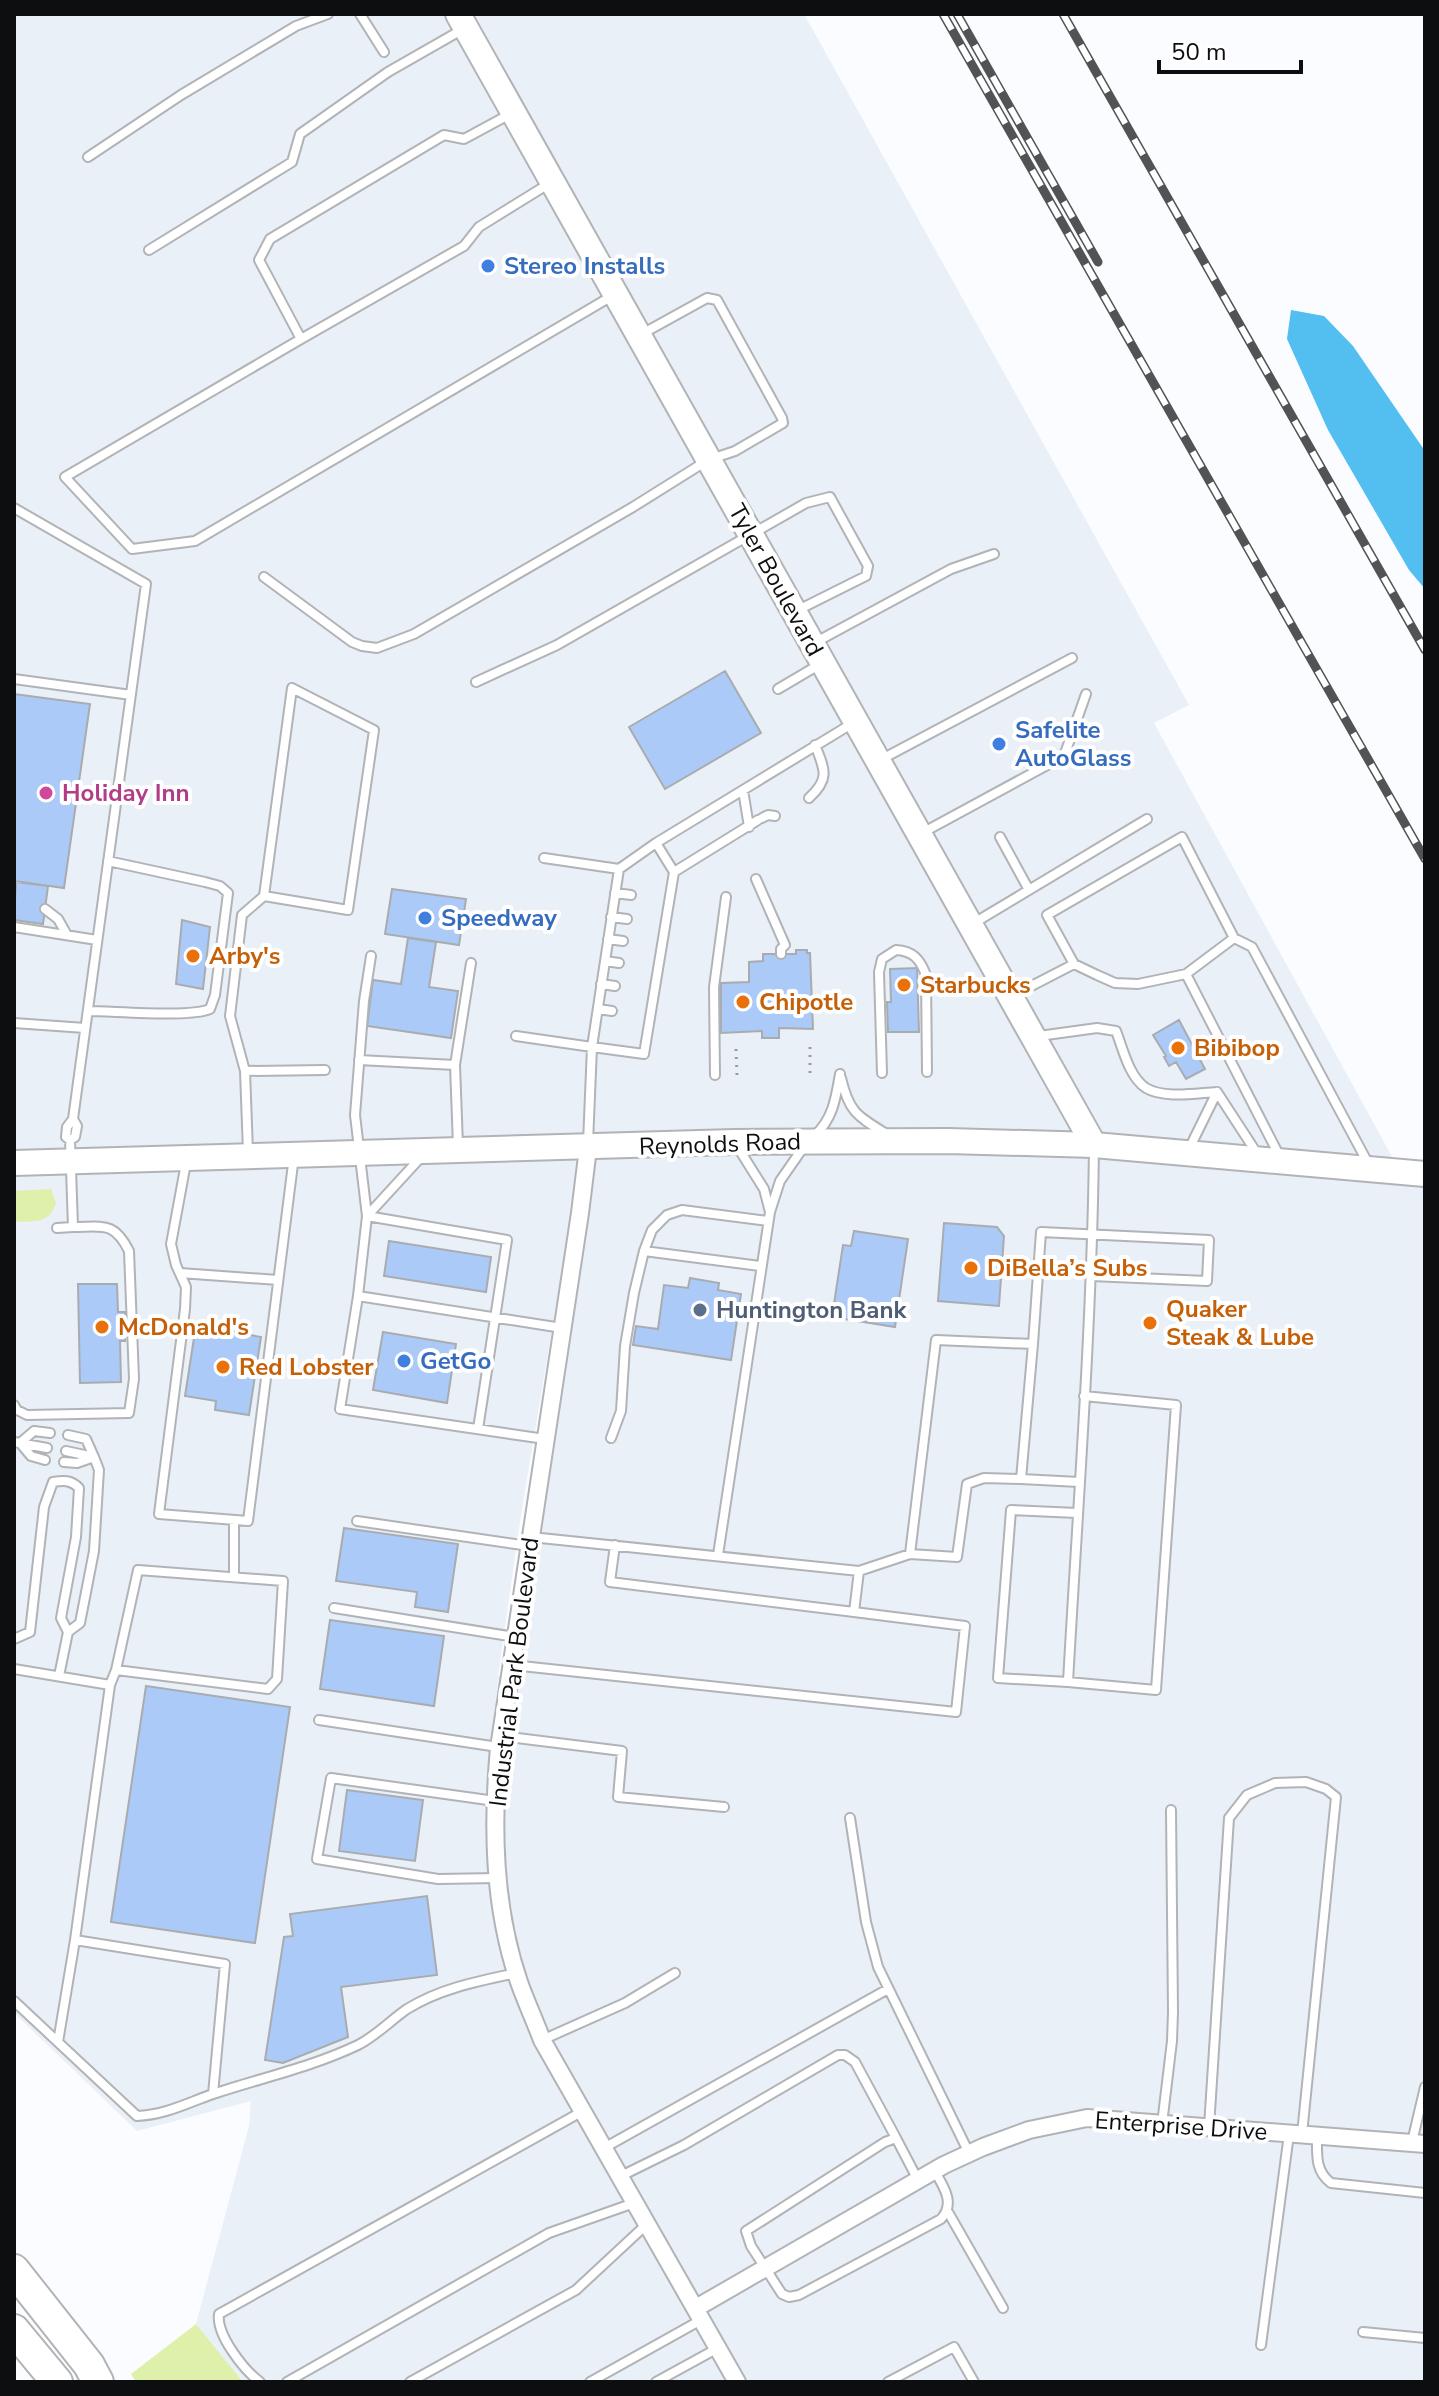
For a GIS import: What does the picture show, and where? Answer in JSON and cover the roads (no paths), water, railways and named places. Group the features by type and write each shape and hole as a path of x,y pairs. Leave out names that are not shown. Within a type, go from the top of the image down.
{"highway":[{"path":"14,2270 89,2365 98,2382"},
{"path":"14,2330 57,2382"}],"main road":[{"name":"Tyler Boulevard","path":"462,21 1094,1145"},
{"name":"Reynolds Road","path":"14,1163 70,1151 187,1158 734,1142 1031,1142 1425,1174"}],"street":[{"name":"Industrial Park Boulevard","path":"588,1148 500,1742 495,1853 502,1913 517,1973 542,2040 737,2382"},
{"name":"Enterprise Drive","path":"699,2314 765,2268 934,2170 1029,2130 1087,2118 1418,2144"}],"lane":[{"path":"88,157 181,95 296,26 328,14"},
{"path":"360,14 384,52"},
{"path":"149,250 292,162 300,134 462,21"},
{"path":"301,339 259,260 270,239 444,135 464,139 513,112"},
{"path":"552,182 479,227 464,246 65,477 132,549 195,541 615,295"},
{"path":"264,577 352,642 377,648 414,634 708,460 735,451 783,423 717,300 707,298 639,336"},
{"path":"476,682 557,645 806,503 830,497 868,566 866,576 794,612"},
{"path":"14,508 146,584 73,1119 77,1126 70,1151 73,1227"},
{"path":"778,689 817,654 951,569 994,554"},
{"path":"878,761 1072,658"},
{"path":"14,679 131,695"},
{"path":"248,1156 245,1071 230,1016 242,915 264,896 292,688 374,730 348,910 264,896"},
{"path":"919,835 1064,756 1086,694"},
{"path":"544,858 619,869 855,721"},
{"path":"809,798 821,787 824,777 815,745"},
{"path":"743,790 749,827"},
{"path":"674,872 760,819 775,816"},
{"path":"970,925 1147,819"},
{"path":"1000,837 1029,890"},
{"path":"1234,938 1186,974 1138,984 1115,983 1074,964 1047,915 1182,837 1234,938 1252,947 1371,1169"},
{"path":"516,1036 644,1054 660,925 669,901 674,872 656,843"},
{"path":"88,1011 203,1011 210,1009 215,995 228,893 220,886 205,882 108,861"},
{"path":"588,1148 592,1047 619,869"},
{"path":"756,879 785,945 781,954"},
{"path":"615,893 631,895"},
{"path":"715,1075 714,987 726,897"},
{"path":"657,900 669,901"},
{"path":"45,909 58,919 67,935"},
{"path":"611,917 627,919"},
{"path":"14,927 97,940"},
{"path":"608,939 623,941"},
{"path":"882,1073 879,972 882,959 896,950 915,956 926,975 927,1072"},
{"path":"371,956 364,1001 355,1115 367,1216 340,1409 546,1440"},
{"path":"605,961 619,963"},
{"path":"458,1150 455,1065 471,963"},
{"path":"1010,997 1074,964"},
{"path":"1186,974 1272,1161"},
{"path":"601,984 615,986"},
{"path":"598,1009 612,1011"},
{"path":"638,1015 650,1017"},
{"path":"14,1023 85,1028"},
{"path":"1033,1037 1097,1028 1116,1031 1132,1072 1146,1088 1172,1095 1217,1092"},
{"path":"359,1060 455,1065"},
{"path":"245,1071 325,1070"},
{"path":"718,1555 760,1266 769,1217 780,1181 830,1115 836,1102 840,1074 851,1109 860,1118 900,1142"},
{"path":"1217,1092 1272,1161"},
{"path":"1186,1154 1217,1092"},
{"path":"734,1142 764,1189 769,1217"},
{"path":"1068,1682 1091,1276 1094,1145"},
{"path":"367,1216 426,1151"},
{"path":"187,1158 171,1244 186,1287 185,1309 159,1514 248,1521 294,1155"},
{"path":"611,1438 621,1411 625,1346 644,1251 652,1230 667,1215 682,1210 769,1217"},
{"path":"367,1216 507,1240 478,1429"},
{"path":"14,1405 27,1415 129,1413 134,1379 129,1251 120,1234 105,1228 57,1228"},
{"path":"1021,1479 1041,1232 1209,1240 1207,1281 1091,1276"},
{"path":"644,1251 760,1266"},
{"path":"180,1273 278,1280"},
{"path":"358,1296 563,1328"},
{"path":"910,1554 936,1340 1033,1344"},
{"path":"1077,1513 1011,1510 998,1678 1156,1690 1176,1405 1084,1396"},
{"path":"17,1442 34,1431 50,1433"},
{"path":"68,1435 86,1439 99,1470 94,1551 80,1623 68,1632"},
{"path":"17,1442 47,1448"},
{"path":"17,1442 31,1456 45,1460"},
{"path":"66,1451 94,1457"},
{"path":"64,1462 77,1463 94,1457"},
{"path":"357,1521 531,1541 615,1545 859,1571 910,1554 957,1557 967,1484 984,1478 1079,1482"},
{"path":"14,1639 30,1632 44,1507 53,1482 74,1482 79,1488 76,1537 61,1618 68,1632 59,1676"},
{"path":"234,1520 234,1577"},
{"path":"512,1665 956,1712 965,1626 610,1582 615,1545"},
{"path":"58,2042 110,1685 138,1570 283,1581 277,1679 268,1689 116,1670"},
{"path":"854,1612 859,1571"},
{"path":"334,1608 516,1638"},
{"path":"14,1669 110,1685"},
{"path":"319,1720 500,1742 622,1751 618,1797 724,1807"},
{"path":"495,1801 331,1778 317,1859 438,1879 498,1878"},
{"path":"1209,2127 1229,1818 1247,1795 1275,1783 1306,1782 1326,1789 1336,1797 1303,2135 1261,2345"},
{"path":"1162,2124 1173,2012 1171,1810"},
{"path":"850,1818 866,1922 878,1967 969,2153"},
{"path":"75,1940 225,1964 213,2094"},
{"path":"14,2001 137,2116 156,2116 360,2044 431,1995 517,1973"},
{"path":"542,2040 625,2003 675,1973"},
{"path":"604,2148 888,1989"},
{"path":"621,2176 684,2145 838,2055 845,2055 855,2062 918,2180"},
{"path":"1418,2144 1425,2087"},
{"path":"260,2382 248,2372 220,2331 219,2314 583,2111"},
{"path":"1303,2135 1325,2178 1331,2183 1425,2193"},
{"path":"896,2138 746,2231 751,2246 782,2294 789,2297 799,2295 941,2219 948,2212"},
{"path":"934,2170 946,2190 948,2212 1003,2308"},
{"path":"287,2382 549,2233 635,2202"},
{"path":"410,2382 576,2290 647,2223"},
{"path":"590,2382 699,2314"},
{"path":"1363,2332 1425,2338"},
{"path":"888,2382 954,2347 974,2382"},
{"path":"656,2382 718,2348"}],"water":[{"path":"1291,310 1324,316 1353,346 1425,451 1425,589 1409,570 1328,430 1287,339"}],"railway":[{"path":"943,14 1425,859"},
{"path":"957,14 1098,262"},
{"path":"1063,14 1425,650"}],"place":[{"name":"Stereo Installs","path":"488,266"},
{"name":"Safelite AutoGlass","path":"999,744"},
{"name":"Holiday Inn","path":"46,793"},
{"name":"Speedway","path":"425,918"},
{"name":"Arby's","path":"193,956"},
{"name":"Starbucks","path":"904,985"},
{"name":"Chipotle","path":"743,1002"},
{"name":"Bibibop","path":"1178,1048"},
{"name":"DiBella’s Subs","path":"971,1268"},
{"name":"Huntington Bank","path":"700,1310"},
{"name":"Quaker Steak & Lube","path":"1150,1323"},
{"name":"McDonald's","path":"102,1327"},
{"name":"GetGo","path":"404,1361"},
{"name":"Red Lobster","path":"223,1367"}]}
